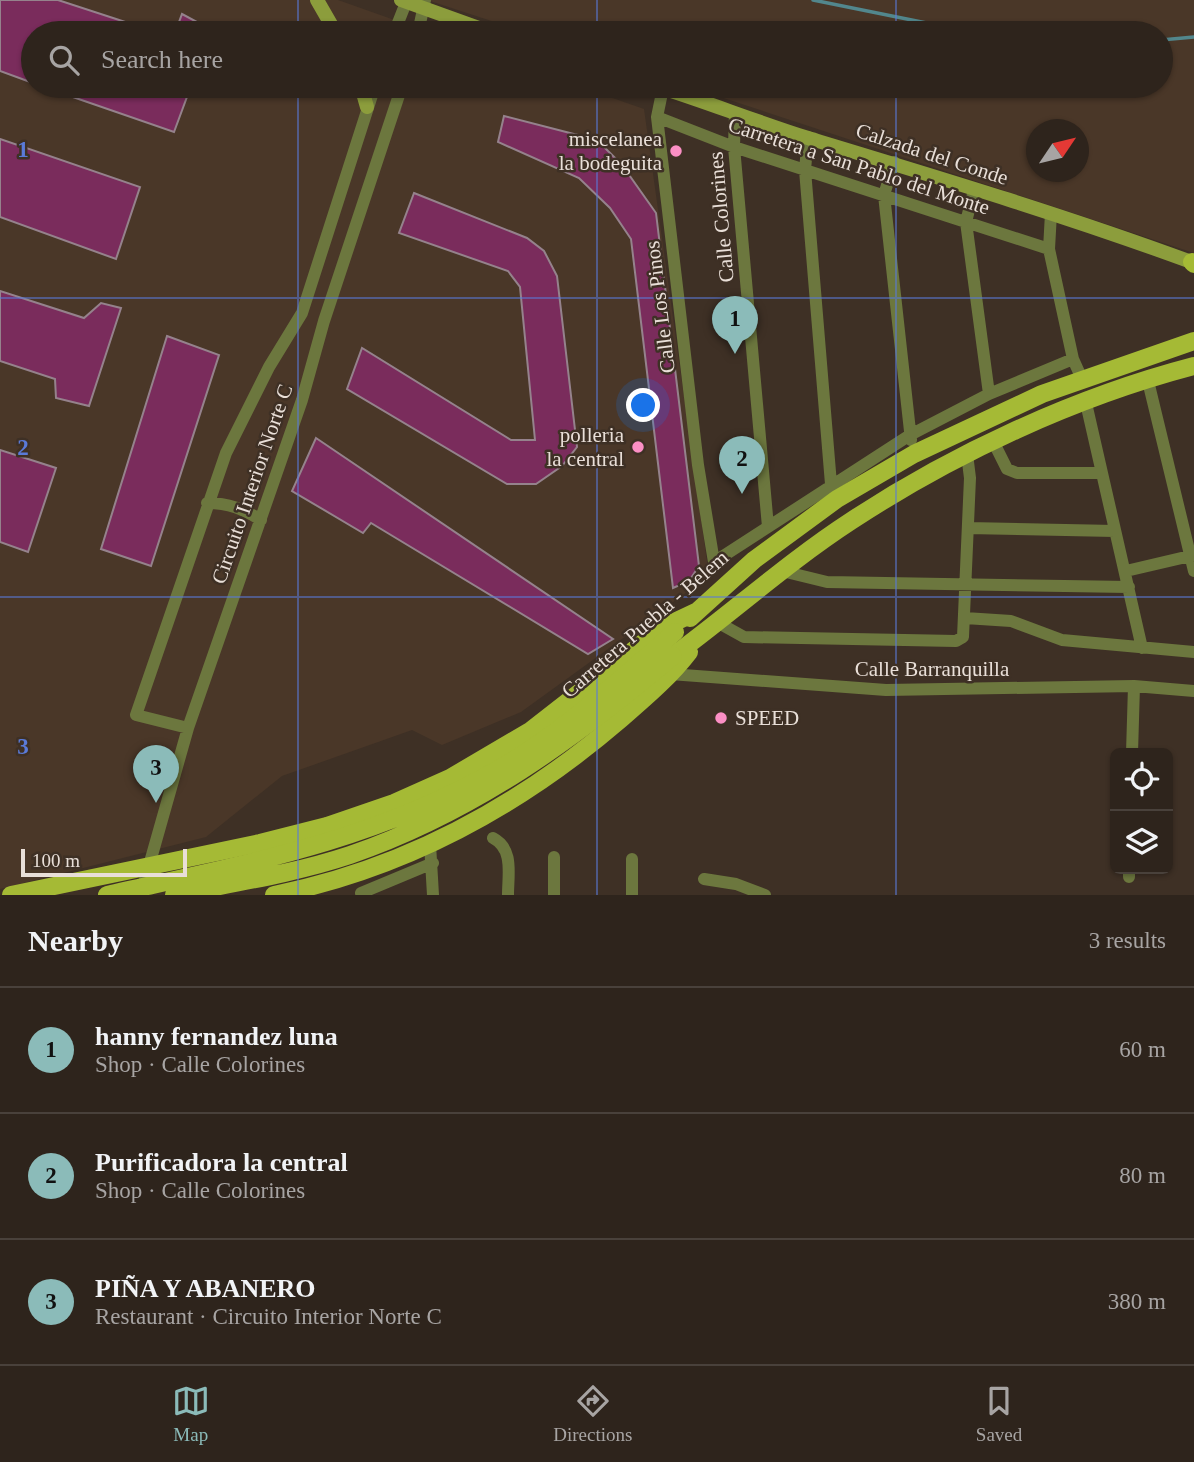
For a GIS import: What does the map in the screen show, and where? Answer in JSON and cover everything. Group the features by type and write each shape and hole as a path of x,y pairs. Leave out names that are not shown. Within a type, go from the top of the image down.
{"main road":[{"name":"Carretera Puebla - Belem","path":"107,895 290,855 361,833 427,806 497,770 585,708 675,632 754,560 877,466 914,454 1042,394 1193,340"},
{"name":"Carretera Puebla - Belem","path":"174,895 348,856 424,826 506,781 570,738 672,665 717,622 782,570 888,497 993,441 1086,403 1194,366"},
{"path":"11,895 86,888 148,865 204,855 327,826 394,803 450,778 530,732 662,628 698,611"},
{"path":"274,895 358,873 430,844 499,808 586,749 672,665"},
{"path":"201,895 196,880 204,855"}],"street":[{"path":"317,0 329,21"},
{"path":"398,21 405,1 425,4 460,21"},
{"path":"364,98 367,107"},
{"path":"188,728 136,715 226,453 269,367 302,313 370,98"},
{"name":"Circuito Interior Norte C","path":"141,895 188,728 261,520 398,98"},
{"name":"Calle Los Pinos","path":"659,98 657,117 682,339 714,562 768,527"},
{"name":"Calzada del Conde","path":"692,98 808,137 894,162 1193,263"},
{"name":"Calle Colorines","path":"735,113 734,147 768,527"},
{"name":"Carretera a San Pablo del Monte","path":"657,117 734,147 1049,249"},
{"path":"808,137 804,170 831,484"},
{"path":"894,162 884,195 914,454"},
{"path":"974,190 966,222 989,394"},
{"path":"1051,214 1049,249 1073,359 1082,380"},
{"path":"768,527 831,484 877,466 910,435 989,394 1073,359"},
{"path":"1148,381 1194,570"},
{"path":"1086,403 1142,648"},
{"path":"993,441 1007,468 1017,473 1102,472"},
{"path":"717,622 744,637 956,641 963,637 970,478 967,454"},
{"path":"207,503 225,503 244,509 261,520"},
{"path":"968,528 1115,531"},
{"path":"1126,571 1192,555"},
{"path":"782,570 827,582 1129,586"},
{"path":"965,618 1011,621 1062,640 1194,652"},
{"name":"Calle Barranquilla","path":"672,665 886,690 1134,686 1194,691"},
{"path":"1132,748 1134,686"},
{"path":"493,838 502,843 507,851 508,895"},
{"path":"430,844 433,895"},
{"path":"554,857 554,895"},
{"path":"632,859 632,895"},
{"path":"358,873 360,894 433,863"},
{"path":"704,879 736,884 765,895"}],"shaded area":[{"path":"0,0 338,0 397,21 21,21 21,98 612,98 644,109 709,576 521,712 442,745 412,730 282,776 206,837 0,889"},
{"path":"427,0 1194,0 1194,253 723,98 1173,98 1173,21 491,21"}],"building":[{"path":"0,0 58,0 122,21 21,21 21,79 0,71"},
{"path":"182,14 195,21 179,21"},
{"path":"76,98 187,98 174,132"},
{"path":"504,116 597,140 622,165 656,213 699,566 689,581 673,588 631,239 610,208 579,178 498,142"},
{"path":"0,139 140,187 116,259 0,217"},
{"path":"414,193 527,238 544,251 557,276 577,447 562,466 536,484 507,484 347,389 362,348 511,440 535,440 520,287 508,271 399,233"},
{"path":"0,291 84,318 101,303 121,308 89,406 56,398 55,379 0,361"},
{"path":"167,336 219,355 151,566 101,549"},
{"path":"316,438 613,639 588,654 371,523 363,533 292,491"},
{"path":"0,450 56,468 28,552 0,542"}],"waterway":[{"path":"813,0 917,21"},
{"path":"1173,39 1194,37"}],"place":[{"name":"miscelanea la bodeguita","path":"676,151"},
{"name":"hanny fernandez luna","path":"735,354"},
{"name":"polleria la central","path":"638,447"},
{"name":"Purificadora la central","path":"742,494"},
{"name":"SPEED","path":"721,718"},
{"name":"PIÑA Y ABANERO","path":"156,803"}]}
